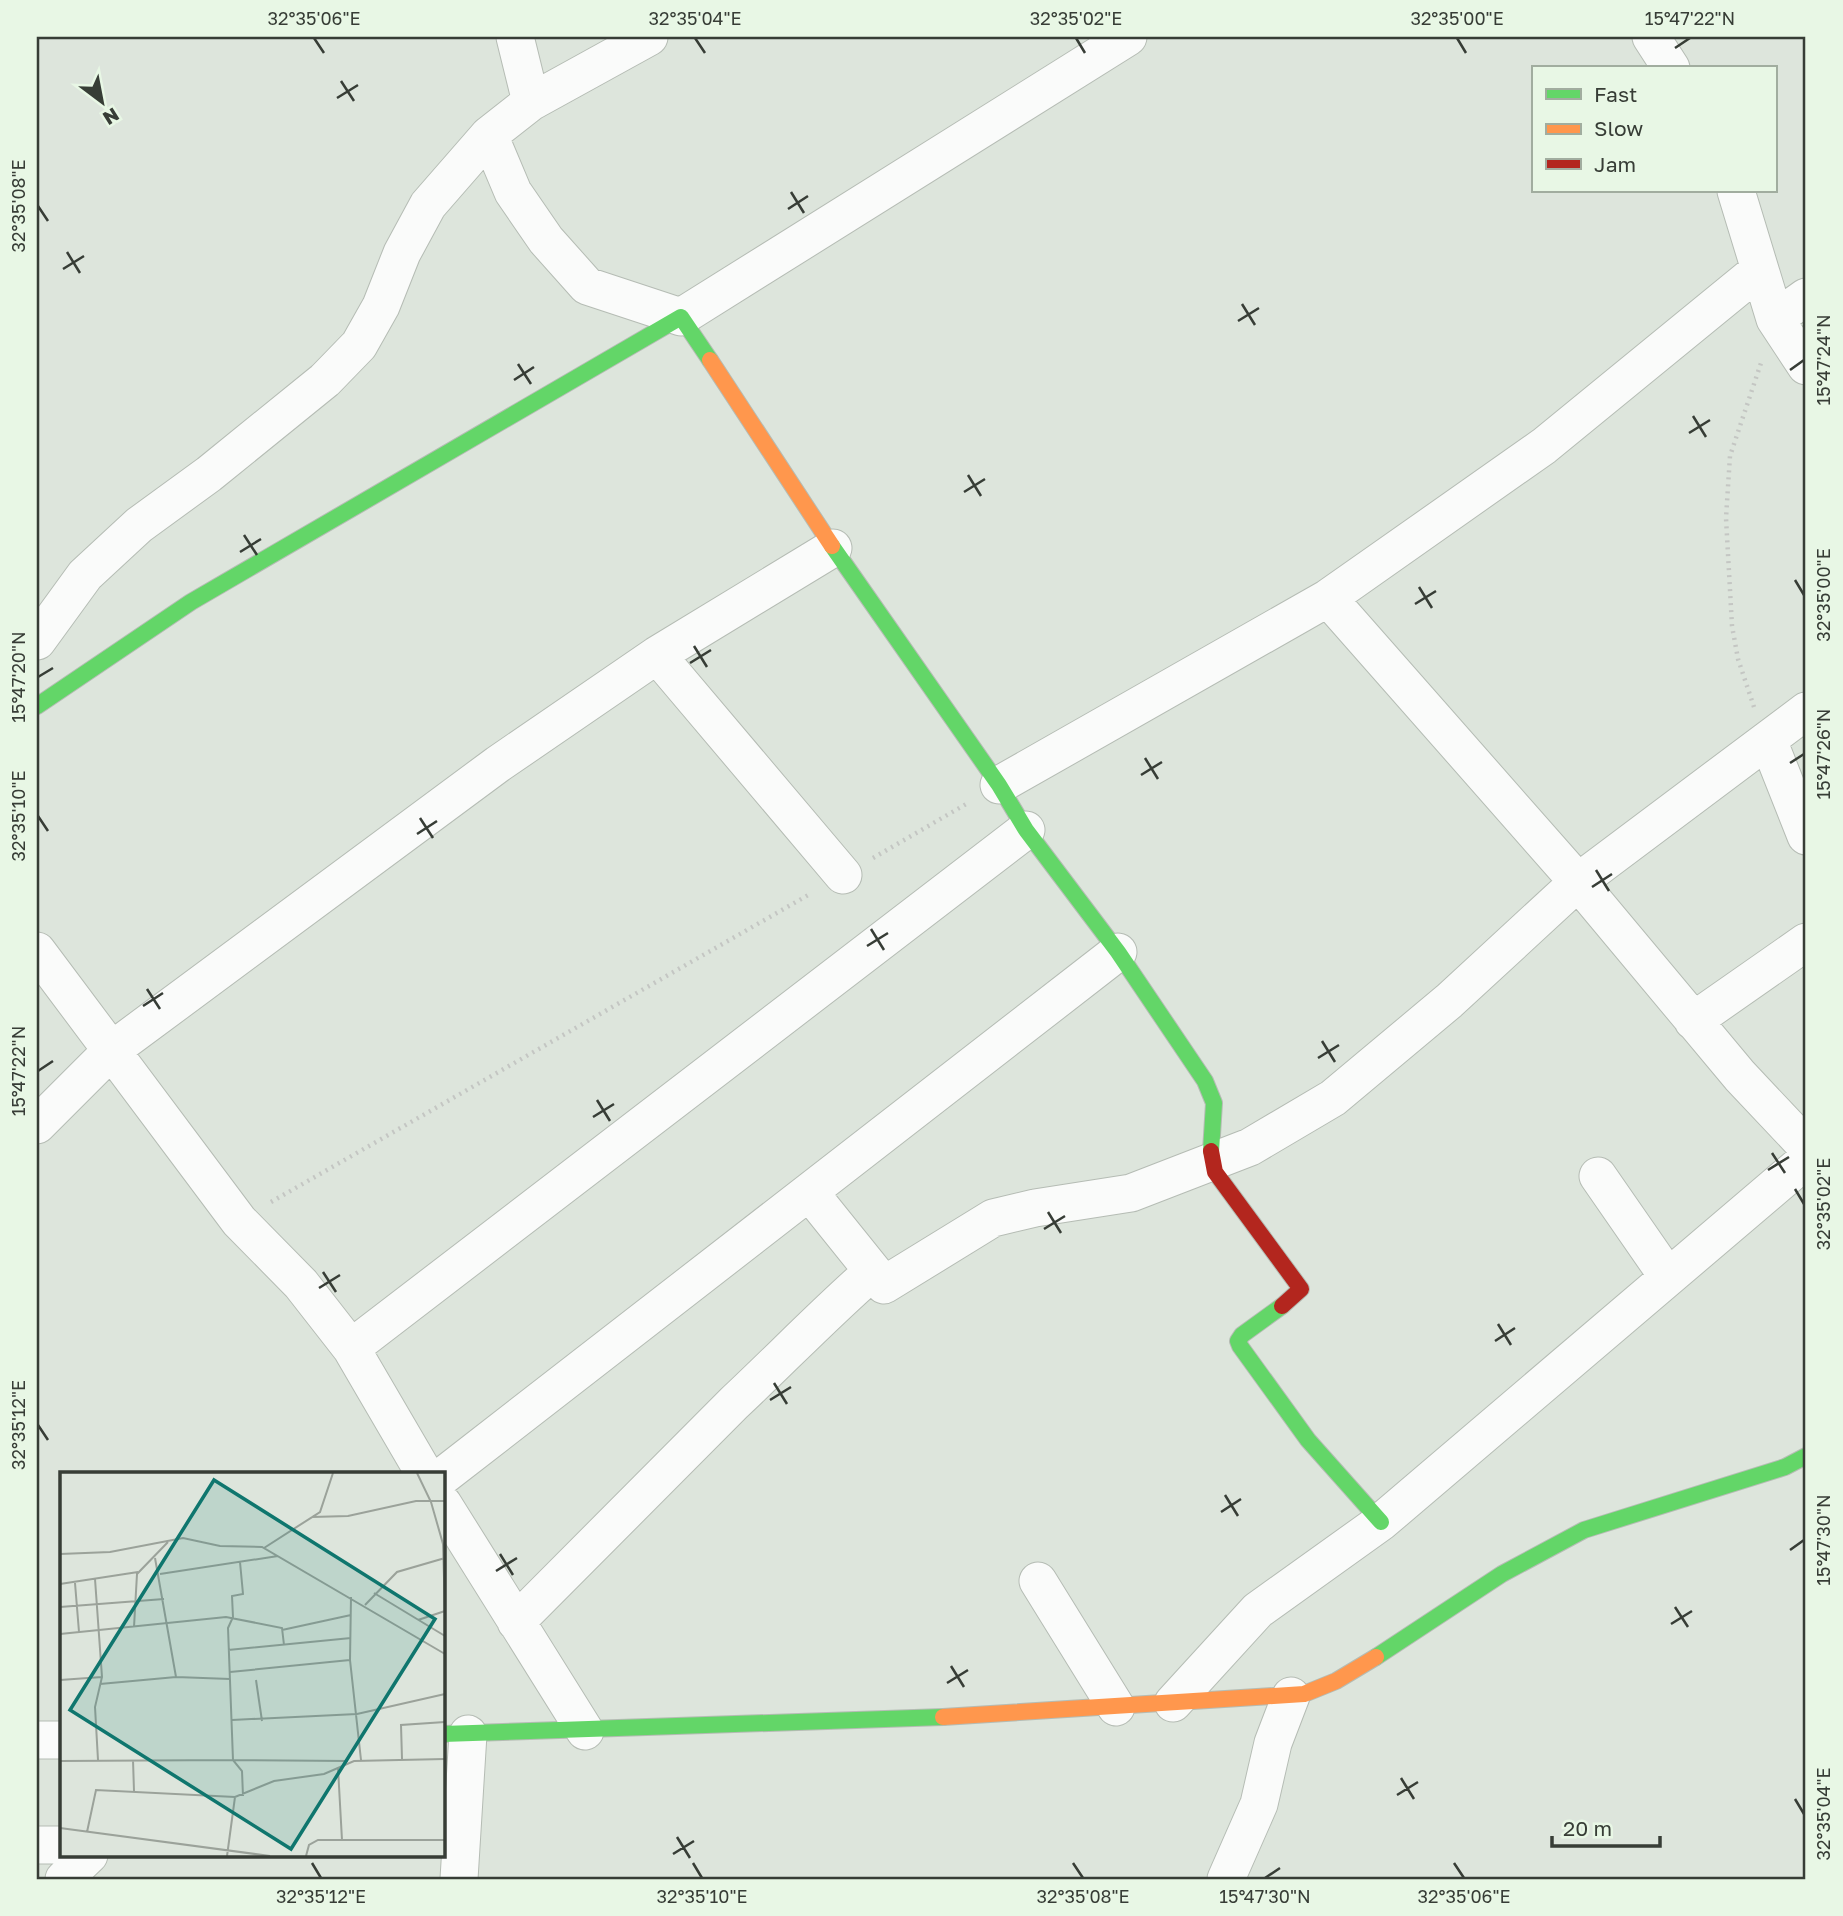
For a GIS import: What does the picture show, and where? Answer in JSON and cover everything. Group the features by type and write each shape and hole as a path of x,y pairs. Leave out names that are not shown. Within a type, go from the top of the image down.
{"street":[{"path":"515,37 531,102"},
{"path":"37,641 85,575 139,525 209,474 304,397 359,345 428,205 489,135 531,102 649,37"},
{"path":"37,706 191,601 681,317 1128,37"},
{"path":"1651,37 1670,66"},
{"path":"489,135 513,192 546,240 587,286 681,317 833,548 999,785 1026,830 1118,952 1205,1081 1214,1103 1211,1162 1215,1172 1301,1289 1238,1341 1308,1440 1381,1522"},
{"path":"1736,192 1758,271 1775,319 1806,366"},
{"path":"999,785 1328,598 1544,446 1758,271"},
{"path":"1775,319 1806,297"},
{"path":"37,1125 113,1050 498,764 657,655 833,548"},
{"path":"1328,598 1578,882 1740,1076 1806,1146"},
{"path":"657,655 844,875"},
{"path":"810,1193 884,1285 892,1283 993,1218 1035,1208 1131,1194 1260,1142 1345,1089 1449,1001 1578,882 1806,711"},
{"path":"1768,740 1806,836"},
{"path":"352,1348 1026,830"},
{"path":"1693,1021 1806,942"},
{"path":"37,951 239,1221 301,1284 352,1348 423,1472"},
{"path":"444,1475 1118,952"},
{"path":"1173,1703 1258,1610 1381,1522 1806,1160"},
{"path":"1598,1176 1668,1277"},
{"path":"516,1622 734,1403 757,1384 812,1325 872,1272"},
{"path":"459,1879 452,1837 455,1734 585,1731 1116,1707 1291,1696 1313,1691 1345,1676 1515,1564 1574,1534 1772,1472 1806,1456"},
{"path":"444,1506 585,1731"},
{"path":"1038,1581 1116,1707"},
{"path":"1226,1879 1259,1804 1273,1743 1291,1696"},
{"path":"37,1740 60,1740"},
{"path":"37,1845 60,1845"},
{"path":"64,1879 88,1856"}],"path":[{"path":"1768,740 1738,659 1732,626 1726,518 1730,456 1775,319"},
{"path":"239,1221 999,785"}],"traffic: fast":[{"path":"37,706 191,602 681,317 710,360"},
{"path":"832,546 999,785 1026,830 1118,952 1205,1081 1214,1103 1211,1151"},
{"path":"1282,1306 1242,1335 1238,1341 1240,1346 1308,1440 1381,1522"},
{"path":"1376,1657 1502,1574 1584,1530 1785,1467 1806,1456"},
{"path":"444,1734 943,1717"}],"traffic: slow":[{"path":"710,360 832,546"},
{"path":"943,1717 1304,1694 1336,1681 1376,1657"}],"traffic: jam":[{"path":"1211,1151 1215,1172 1301,1289 1282,1306"}]}
